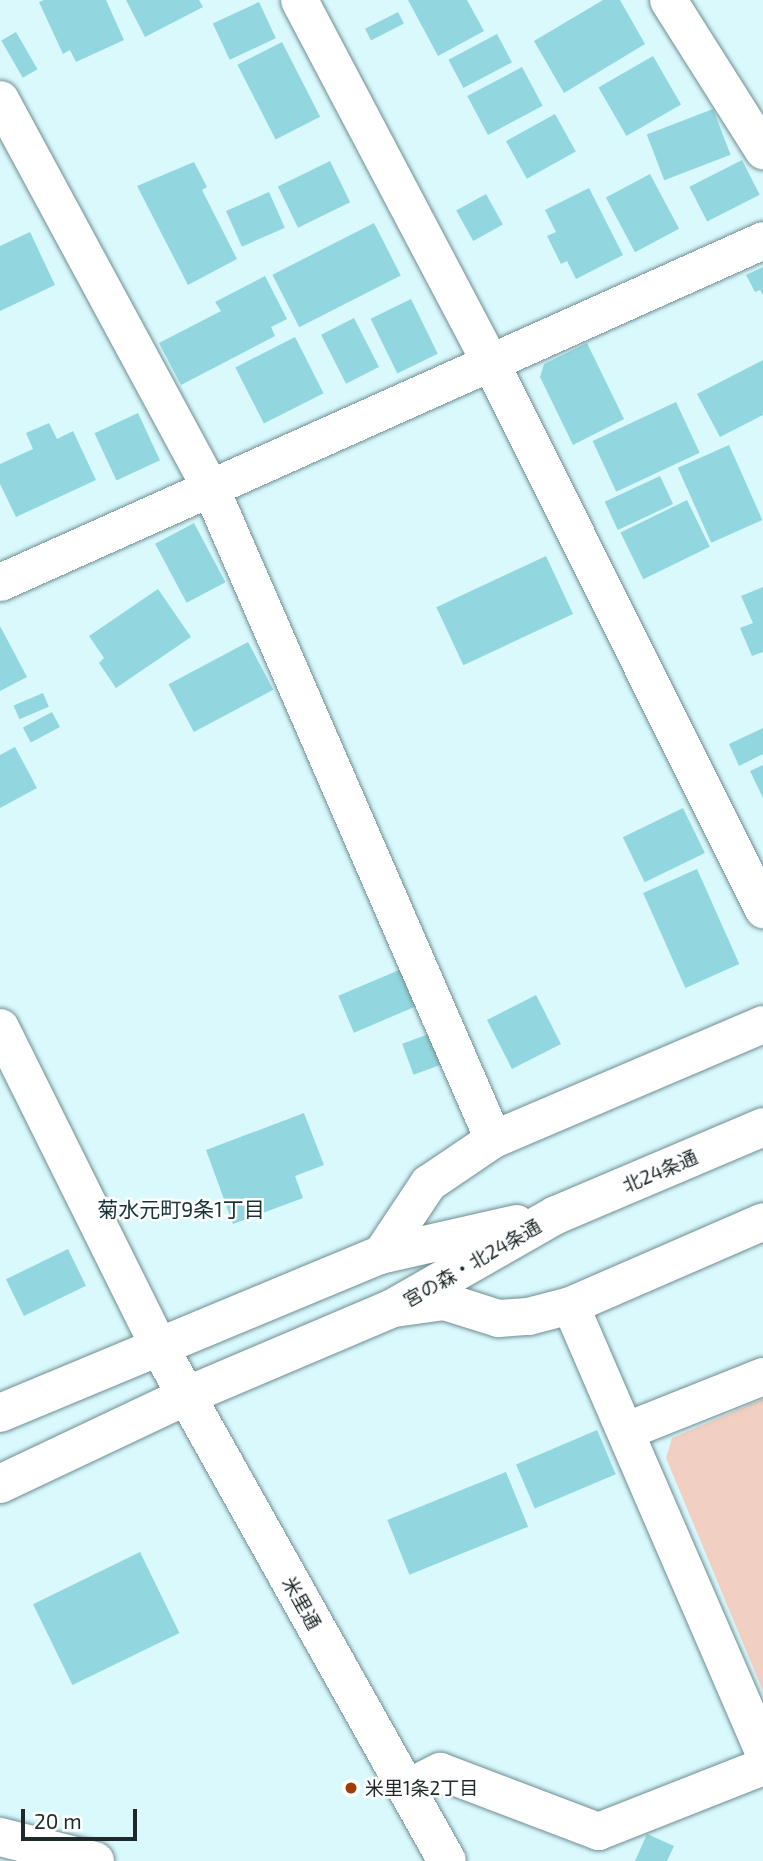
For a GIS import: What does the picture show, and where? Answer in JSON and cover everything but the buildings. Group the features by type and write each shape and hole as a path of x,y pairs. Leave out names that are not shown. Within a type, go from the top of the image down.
{"street":[{"path":"299,0 489,360 763,909"},
{"path":"668,0 763,150"},
{"path":"0,99 209,485 493,1139"},
{"path":"0,582 209,485 763,240"},
{"path":"380,1255 428,1183 493,1139 763,1024"},
{"path":"0,1027 158,1345"},
{"name":"北24条通","path":"556,1215 763,1126"},
{"name":"宮の森・北24条通","path":"0,1413 158,1345 380,1255 556,1215"},
{"name":"宮の森・北24条通","path":"0,1484 186,1396 393,1308 556,1215"},
{"path":"393,1308 444,1301 498,1318 528,1316 570,1305 763,1221"},
{"path":"570,1305 627,1430 763,1750"},
{"name":"米里通","path":"158,1345 447,1861"},
{"path":"627,1430 763,1376"},
{"path":"406,1788 440,1771 598,1831 763,1766"},
{"path":"0,1838 95,1861"}],"shaded area":[{"path":"763,1399 763,1691 666,1458 672,1438"}],"place":[{"name":"米里1条2丁目","path":"351,1788"}],"district":[{"name":"菊水元町9条1丁目","path":"181,1209"}]}
